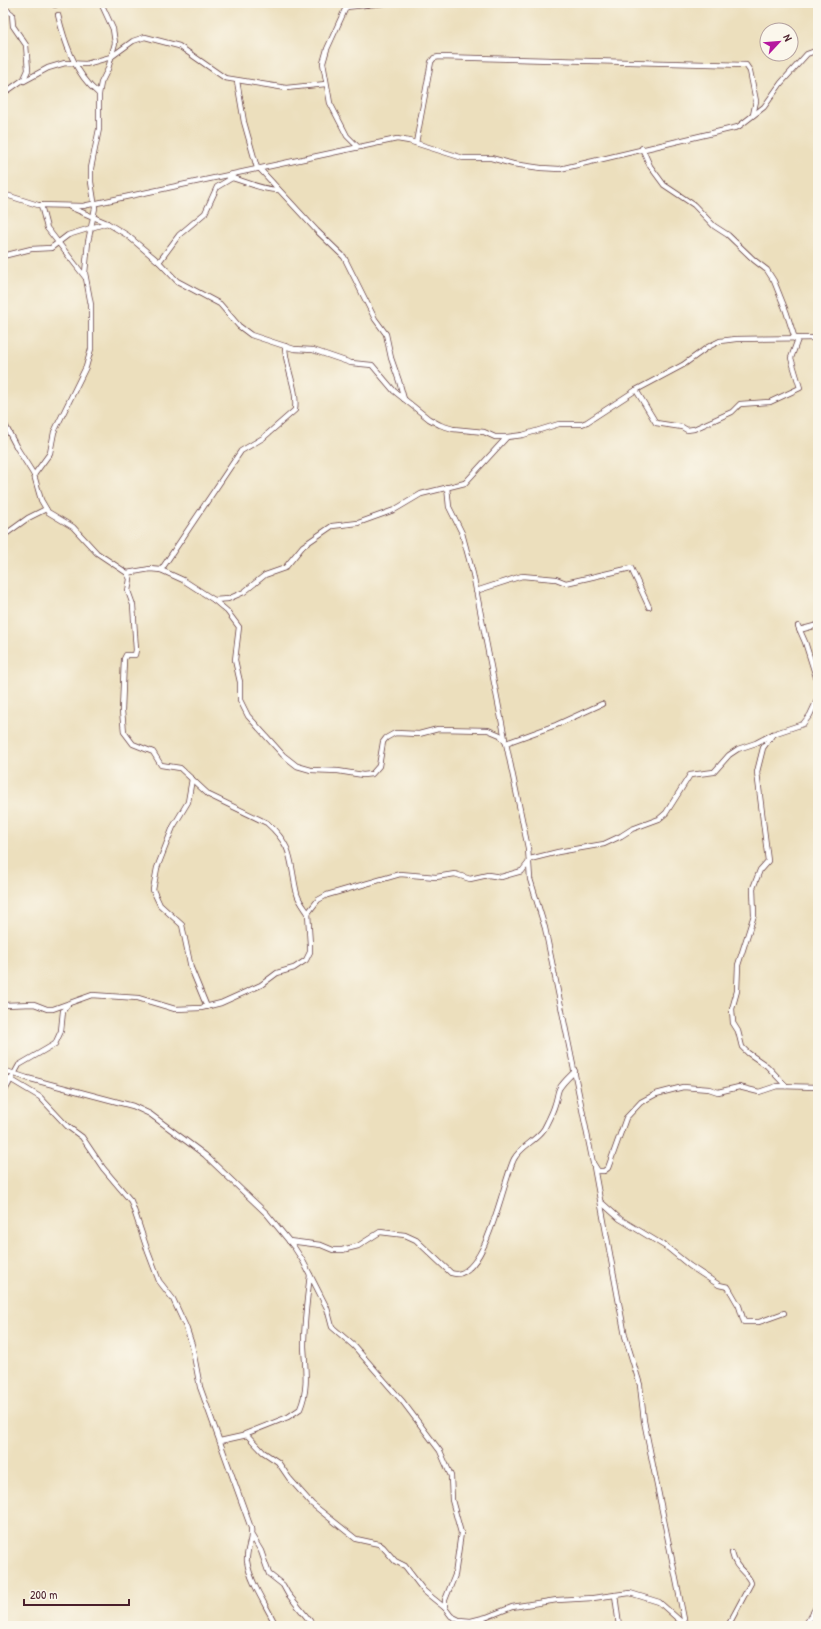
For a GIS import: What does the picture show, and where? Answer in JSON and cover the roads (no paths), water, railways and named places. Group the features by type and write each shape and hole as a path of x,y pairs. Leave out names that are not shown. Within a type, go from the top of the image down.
{"street":[{"path":"34,475 50,453 54,432 69,403 91,353 91,305 86,278 88,242 94,218 95,203 91,182 91,168 99,129 99,94 101,83 111,57 115,37 101,3"},
{"path":"351,149 347,136 330,103 323,63 324,57 347,5 385,3"},
{"path":"425,3 462,3"},
{"path":"3,7 12,14 13,26 26,45 28,70 24,79 3,94"},
{"path":"58,15 63,35 76,64 88,84 99,94"},
{"path":"24,81 48,68 65,63 91,63 111,57 139,38 150,38 179,46 207,64 220,75 237,81 286,88 326,84"},
{"path":"3,194 41,205 70,207 226,176 397,139 416,143 462,158 494,159 513,164 551,169 582,164 642,148 736,127 764,107 781,83 807,54 818,50"},
{"path":"416,143 431,62 434,58 439,57 746,65 750,70 756,101 753,116"},
{"path":"237,81 244,122 258,168 317,231 341,252 350,267 375,319 386,334 390,358 404,399"},
{"path":"347,136 358,147"},
{"path":"636,390 656,423 682,427 687,430 694,429 732,412 740,404 770,402 800,389 791,358 797,339 784,304 767,270 754,260 728,235 714,226 694,206 664,185 652,170 642,148"},
{"path":"226,176 244,180 261,189 278,190"},
{"path":"160,262 179,234 205,213 217,187 232,178"},
{"path":"41,205 47,228 86,278"},
{"path":"70,207 107,222 127,235 160,262 180,283 220,304 245,332 297,350 314,350 351,363 372,365 389,386 429,419 446,427 461,431 484,432 495,438 523,435 559,424 582,424 587,422 636,390 683,366 708,347 720,341 736,339 818,338"},
{"path":"3,256 31,249 48,249 59,243 68,235 107,222"},
{"path":"161,570 241,451 263,438 295,410 295,392 287,365 285,346"},
{"path":"3,421 17,448 34,475 37,490 46,509 51,515 73,527 97,553 127,573 130,579 128,591 133,604 136,648 135,655 126,655 124,659 122,712 124,732 133,744 153,752 161,765 180,768 209,795 267,823 281,837 292,860 297,894 308,913 310,945 310,952 306,960 294,968 277,973 257,987 221,1003 207,1007 175,1009 138,998 92,995 49,1009 34,1004 3,1005"},
{"path":"214,600 223,600 239,595 265,575 285,568 303,546 328,528 335,525 352,524 365,520 394,510 421,494 466,482 507,437"},
{"path":"446,487 449,507 462,532 476,591 530,860 530,879 545,928 575,1071 601,1202 625,1336 640,1385 644,1421 685,1626"},
{"path":"3,536 28,518 46,509"},
{"path":"476,591 520,576 556,579 566,583 631,568 649,607"},
{"path":"127,573 161,570 182,580 214,600 227,611 240,627 235,660 243,708 284,754 297,766 364,775 372,774 379,766 383,742 386,738 395,734 419,734 438,729 480,729 494,731 506,742"},
{"path":"818,625 798,628 818,683"},
{"path":"308,913 318,900 327,895 392,875 415,874 436,877 454,874 470,879 488,875 501,876 522,871 530,860 558,852 604,844 632,829 659,819 666,812 690,775 696,773 707,774 716,770 734,751 756,743 773,734 803,724 814,709 818,698"},
{"path":"506,742 560,723 602,704"},
{"path":"773,734 763,748 757,772 768,861 760,870 752,894 754,915 738,965 737,991 732,1009 733,1023 738,1031 742,1047 748,1054 767,1066 786,1086"},
{"path":"192,779 188,802 173,826 157,868 153,890 160,906 182,925 192,968 207,1007"},
{"path":"3,1094 13,1073 19,1065 55,1044 62,1031 63,1012 70,1003"},
{"path":"3,1070 133,1106 150,1114 213,1162 262,1208 289,1241 310,1275 327,1308 332,1327 354,1346 403,1402 440,1451 449,1469 452,1505 459,1522 461,1533 455,1575 444,1600 445,1608 448,1614 455,1619 471,1621 487,1617 512,1607 557,1600 593,1598 634,1593 656,1600 685,1626"},
{"path":"289,1241 321,1245 333,1250 342,1250 358,1246 380,1232 399,1234 416,1240 450,1273 456,1275 462,1273 474,1263 483,1250 514,1158 523,1147 543,1129 554,1108 560,1089 575,1071"},
{"path":"10,1079 40,1097 67,1126 82,1137 103,1168 131,1201 159,1281 173,1299 186,1327 192,1345 197,1379 247,1512 252,1536 261,1551 269,1574 283,1585 286,1593 314,1626"},
{"path":"593,1165 600,1171 604,1171 608,1168 626,1118 641,1102 656,1094 683,1087 709,1089 718,1092 739,1088 759,1092 777,1086 818,1087"},
{"path":"601,1202 607,1209 620,1219 668,1248 719,1285 728,1287 739,1306 743,1321 746,1323 759,1322 784,1313"},
{"path":"220,1441 256,1431 295,1414 300,1410 303,1403 307,1375 304,1346 306,1305 310,1275"},
{"path":"245,1434 263,1452 278,1462 288,1478 312,1504 356,1539 379,1544 383,1547 395,1561 405,1566 424,1591 445,1608"},
{"path":"252,1536 248,1550 249,1568 276,1626"},
{"path":"728,1626 751,1583 748,1577 737,1566 732,1553"},
{"path":"615,1595 619,1626"},
{"path":"805,1626 818,1604"}]}
